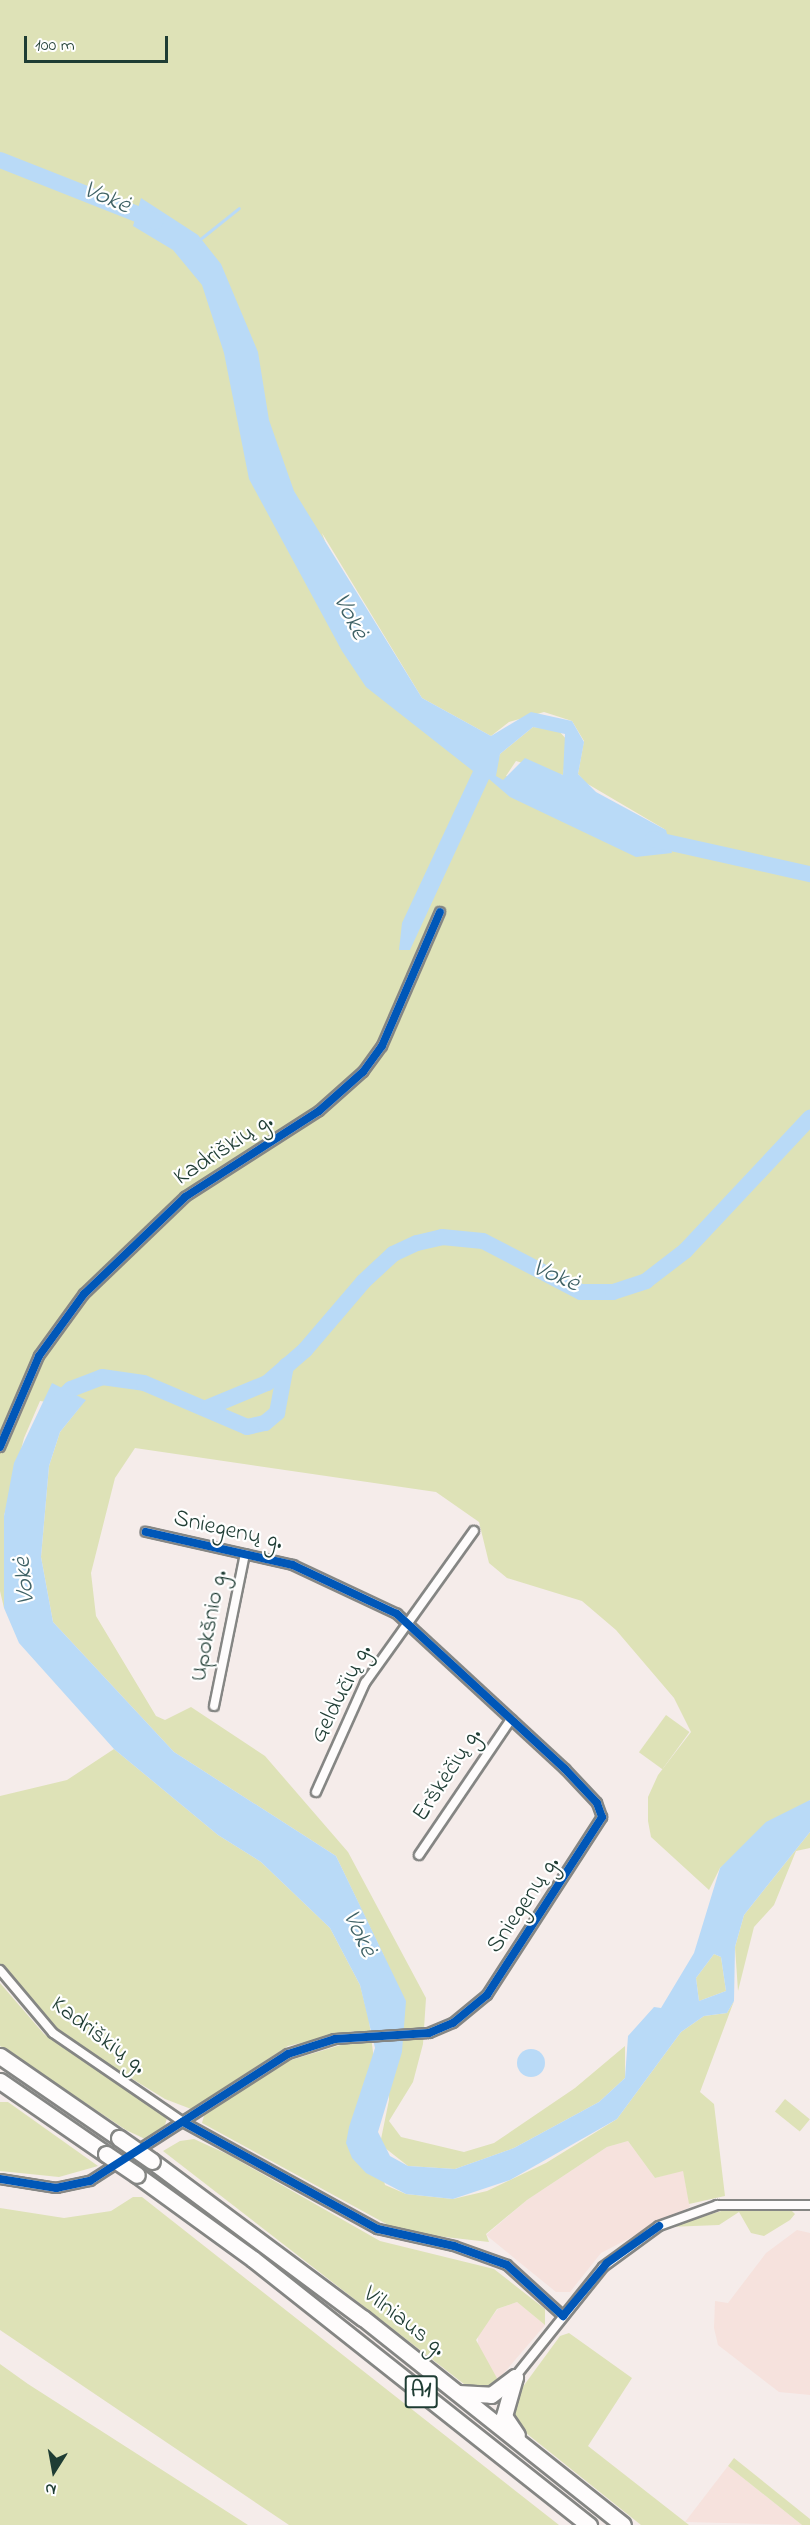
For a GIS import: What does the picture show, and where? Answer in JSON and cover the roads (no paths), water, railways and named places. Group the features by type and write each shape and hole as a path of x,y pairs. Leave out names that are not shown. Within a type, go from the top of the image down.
{"highway":[{"name":"Vilniaus g.","path":"0,2056 152,2161 457,2393 623,2525"},
{"name":"Vilniaus g.","path":"4,2088 137,2175 253,2259 589,2525"},
{"path":"457,2393 491,2395 515,2377"},
{"path":"515,2377 504,2416 533,2453"}],"street":[{"name":"Kadriškių g.","path":"0,1447 39,1356 84,1294 185,1197 319,1111 363,1072 382,1046 440,912"},
{"name":"Geldučių g.","path":"316,1792 364,1683 406,1620 474,1531"},
{"name":"Sniegenų g.","path":"0,2179 36,2187 75,2186 183,2122 288,2054 357,2035 420,2034 453,2023 487,1995 602,1817 597,1803 406,1620 326,1576 245,1554 146,1532"},
{"name":"Upokšnio g.","path":"214,1706 245,1554"},
{"name":"Erškėčių g.","path":"419,1855 511,1719"},
{"name":"Kadriškių g.","path":"0,1970 53,2033 183,2122 378,2229 454,2246 507,2265 563,2316"},
{"path":"515,2377 607,2263 675,2219 751,2201 810,2205"}],"water":[{"path":"141,198 198,235 221,264 258,352 269,420 294,491 422,698 491,736 531,712 572,721 584,742 578,774 596,792 666,830 672,853 636,857 510,797 489,779 410,950 399,950 402,923 473,771 366,687 342,651 249,479 224,353 202,285 173,250 133,226","holes":["533,727 565,734 563,775 525,758 503,780 496,776 500,754"]},
{"path":"52,1383 86,1400 60,1432 49,1466 41,1557 53,1622 174,1752 336,1856 406,2001 402,2052 378,2132 390,2156 408,2166 455,2169 514,2148 599,2102 625,2078 628,2036 654,2007 661,2008 694,1953 720,1868 766,1822 810,1800 810,1832 744,1915 735,1947 734,2001 727,2013 704,2016 681,2032 617,2119 510,2180 453,2199 406,2194 366,2173 352,2158 346,2143 349,2127 375,2048 360,1985 330,1928 261,1862 218,1835 114,1749 19,1643 4,1608 4,1516 14,1463","holes":["714,1954 721,1957 726,1991 699,2001 696,1978"]},
{"path":"531,2049 541,2053 545,2063 541,2073 531,2077 521,2073 517,2063 521,2053"}],"waterway":[{"name":"Vokė","path":"0,160 155,221"},
{"path":"199,240 239,208"},
{"name":"Vokė","path":"653,839 810,874"},
{"name":"Vokė","path":"209,1407 267,1383 305,1350 363,1282 393,1254 417,1243 442,1237 483,1241 581,1292 613,1292 646,1281 685,1251 810,1118"},
{"name":"Vokė","path":"54,1406 71,1389 102,1377 144,1383 247,1427 265,1423 277,1413 286,1366"}]}
